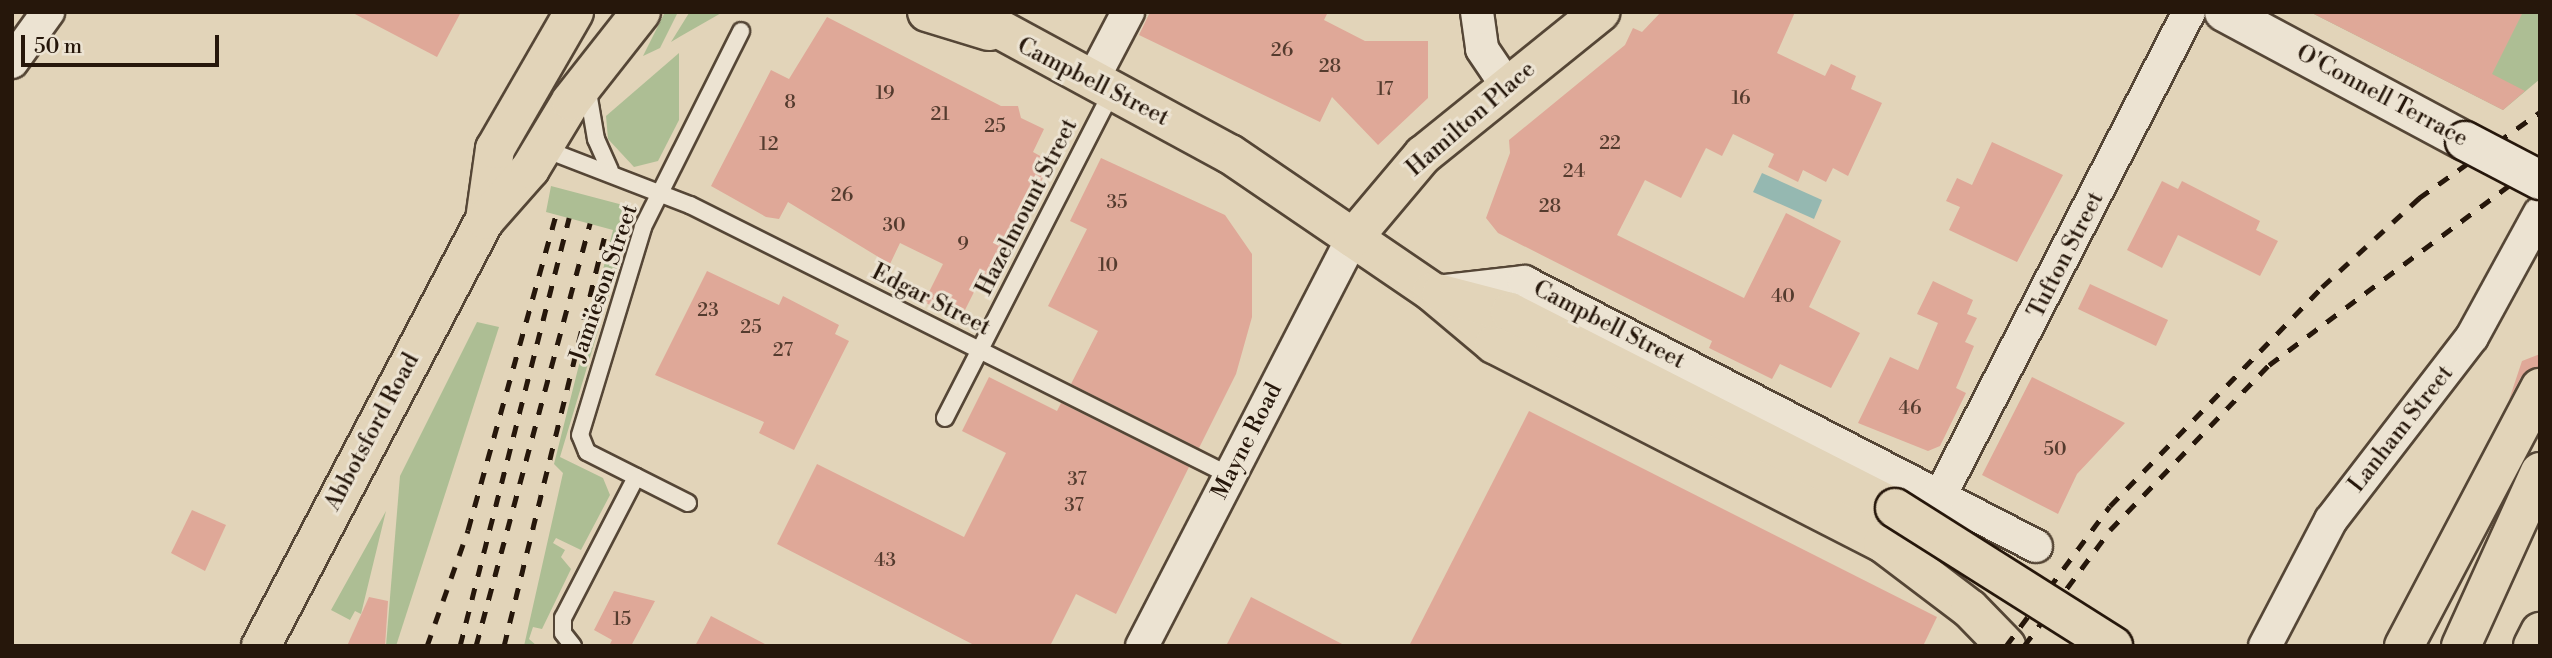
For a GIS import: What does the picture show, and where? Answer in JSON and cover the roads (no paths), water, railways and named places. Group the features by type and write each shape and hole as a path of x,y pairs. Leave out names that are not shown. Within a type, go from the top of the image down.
{"main road":[{"name":"Abbotsford Road","path":"485,220 495,149 574,12"},
{"name":"Abbotsford Road","path":"261,646 485,220 542,148 586,80 641,12"},
{"name":"Campbell Street","path":"927,12 1001,35"},
{"name":"Campbell Street","path":"968,12 1001,35 1253,167 1432,292"},
{"name":"Hamilton Place","path":"1353,238 1423,155 1600,12"},
{"name":"O'Connell Terrace","path":"2224,12 2540,180"},
{"path":"1432,292 1494,344 1895,508 2113,646"},
{"path":"2404,646 2540,388"},
{"path":"1683,420 1883,543 1970,609 2006,646"},
{"path":"2461,646 2540,472"},
{"path":"2533,646 2540,632"}],"street":[{"path":"15,49 48,12"},
{"path":"1102,87 1128,12"},
{"path":"1477,12 1482,49 1507,86"},
{"name":"Tufton Street","path":"1940,496 2189,12"},
{"name":"Lanham Street","path":"2265,646 2332,520 2472,337 2540,213"},
{"name":"Mayne Road","path":"1142,646 1353,238"},
{"name":"Campbell Street","path":"1432,292 1524,282 2036,546"}],"lane":[{"name":"Jamieson Street","path":"636,477 587,452 581,441 643,226 741,31"},
{"path":"586,80 596,139 610,170"},
{"name":"Hazelmount Street","path":"945,418 1102,87"},
{"name":"Edgar Street","path":"542,148 610,170 660,192 1229,475"},
{"path":"568,639 563,618 636,477 688,503"}],"water":[{"path":"1762,173 1822,200 1814,219 1753,192"}],"railway":[{"path":"2006,646 2110,506 2322,287 2419,198 2540,112"},
{"path":"2024,646 2110,530 2269,365 2540,162"},
{"path":"427,646 468,530 556,215"},
{"path":"460,646 569,218"},
{"path":"476,646 590,223"},
{"path":"504,646 607,228"}]}
